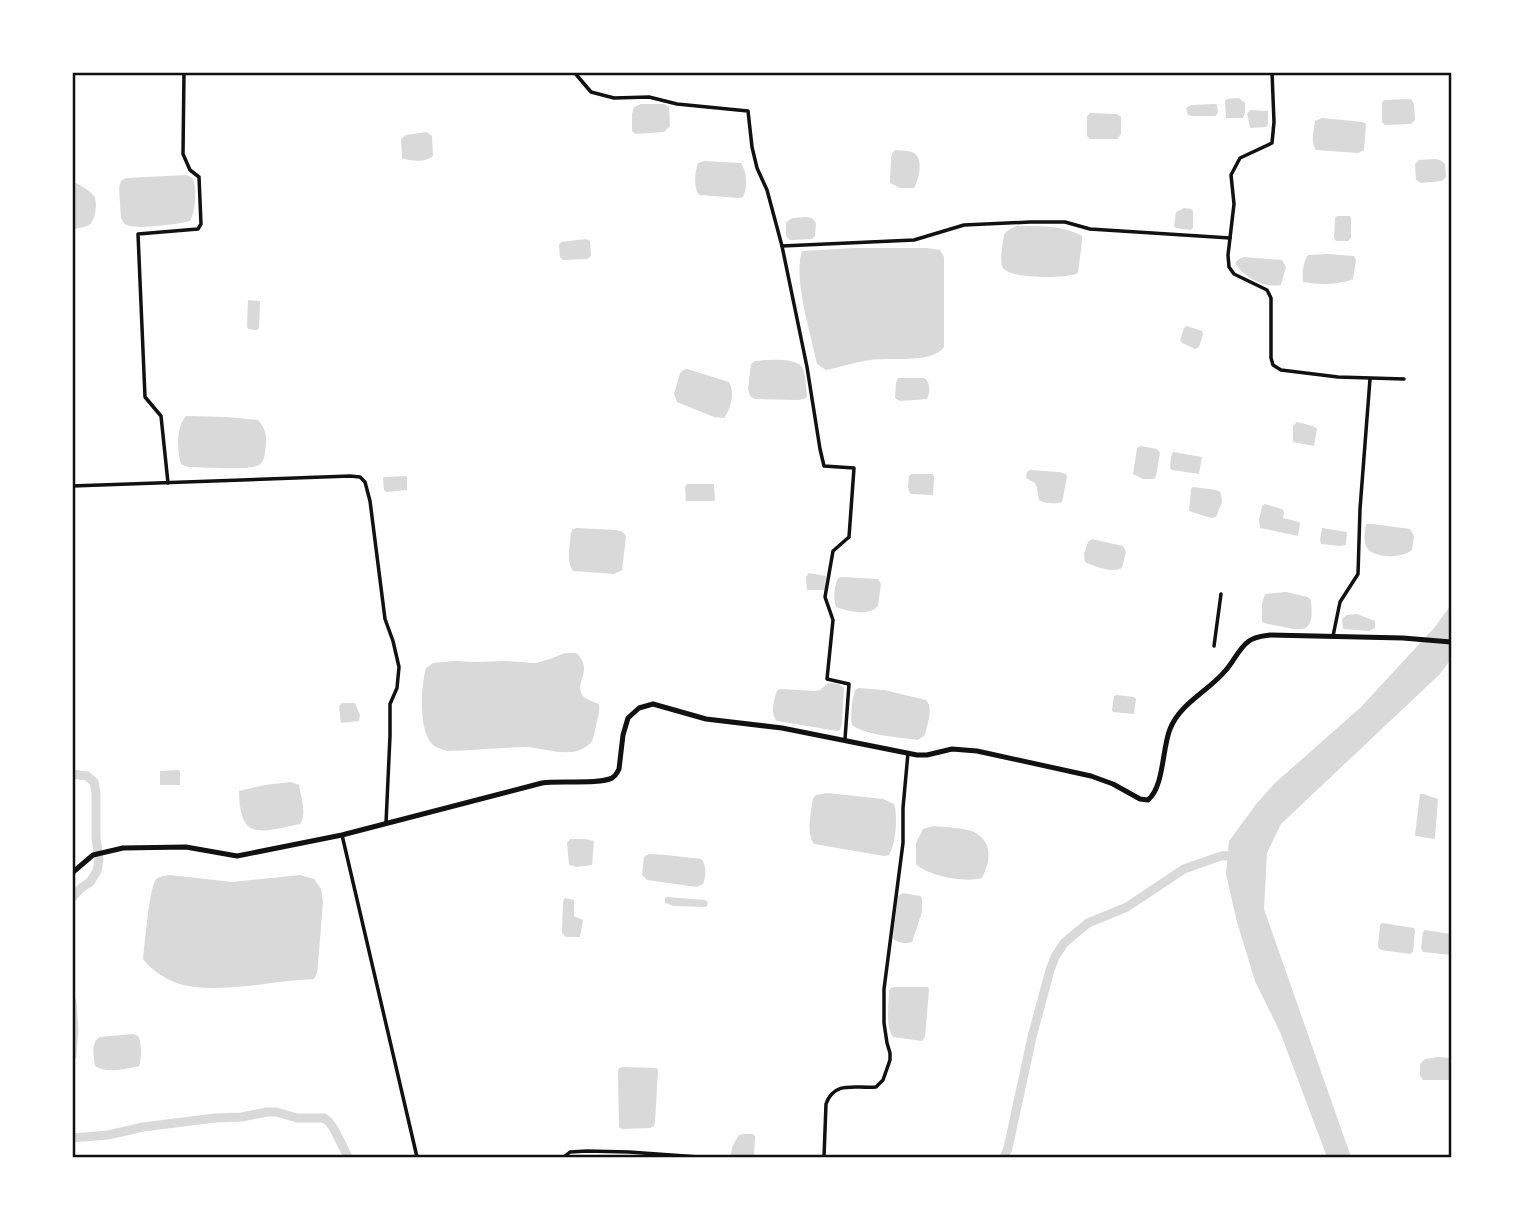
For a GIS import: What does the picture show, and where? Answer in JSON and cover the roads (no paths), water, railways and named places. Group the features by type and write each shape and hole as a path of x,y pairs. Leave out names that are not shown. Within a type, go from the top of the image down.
{"main road":[{"path":"72,873 93,855 123,848 186,847 237,856 342,835 542,783 610,779 619,769 628,718 639,708 649,705 665,706 706,719 782,728 908,753 927,755 952,749 977,751 1091,776 1147,800 1155,791 1174,720 1185,707 1217,681 1246,643 1256,637 1403,638 1451,642"}],"street":[{"path":"168,483 161,416 145,397 138,234 198,229 201,224 199,177 190,170 183,154 184,72"},
{"path":"575,72 591,92 614,98 649,97 677,104 748,111 757,168 767,190 782,246 824,466 853,468 849,537 833,551 825,597 833,620 827,679 849,684 845,739"},
{"path":"1272,72 1272,143 1240,158 1231,175 1234,204 1229,267 1234,274 1267,290 1271,298 1273,365 1281,370 1338,377 1404,379"},
{"path":"782,246 914,240 964,225 1030,222 1065,222 1090,229 1230,238"},
{"path":"1333,637 1339,602 1358,574 1370,379"},
{"path":"72,486 350,476 360,477 365,482 370,501 385,619 399,667 397,688 390,704 386,823"},
{"path":"1214,646 1221,594"},
{"path":"824,1157 826,1104 829,1095 837,1089 876,1087 883,1080 890,1060 884,1023 884,989 903,843 908,753"},
{"path":"342,835 417,1157"},
{"path":"564,1157 570,1152 587,1151 699,1157"}],"waterway":[{"path":"72,774 87,776 94,782 99,860 97,871 90,882 72,898"},
{"path":"1004,1157 1050,970 1064,943 1088,923 1127,907 1184,869 1221,856 1237,855"},
{"path":"72,1002 72,1056"},
{"path":"72,1138 276,1112 297,1118 324,1118 334,1129 348,1157"}]}
